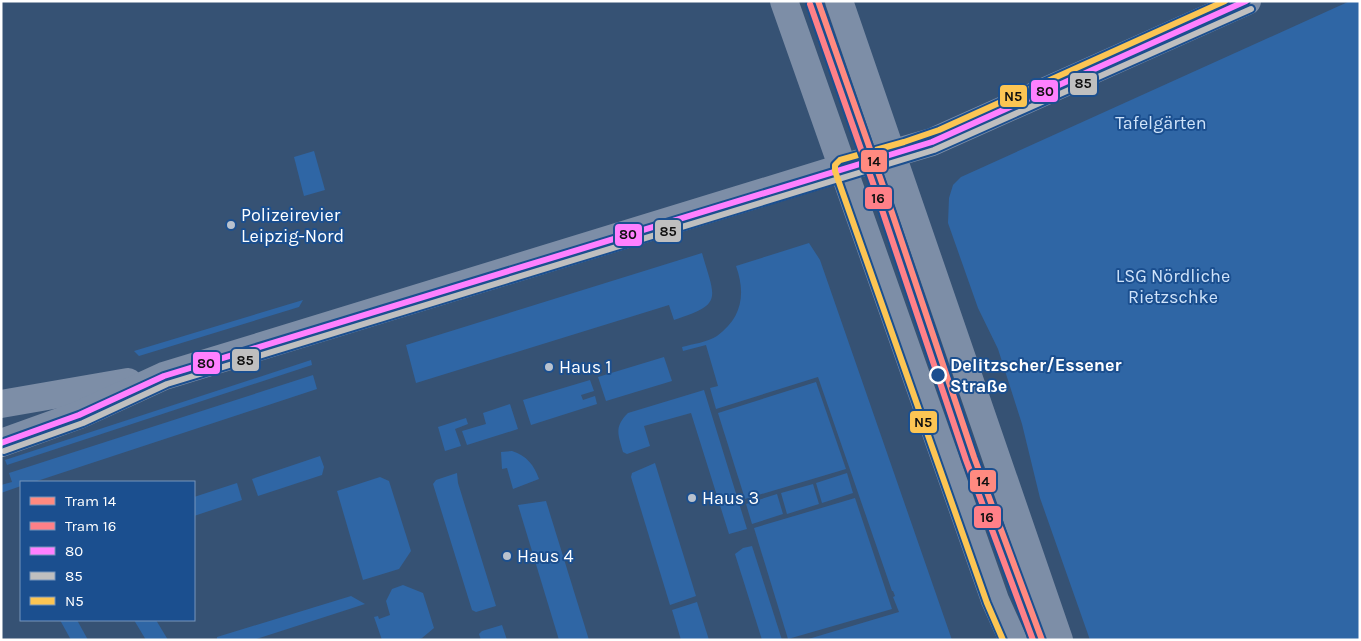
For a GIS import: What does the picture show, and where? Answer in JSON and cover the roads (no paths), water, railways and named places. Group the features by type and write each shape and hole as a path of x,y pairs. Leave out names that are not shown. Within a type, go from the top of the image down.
{"main road":[{"path":"784,1 995,600 1013,640"},
{"path":"839,1 997,466 1059,640"},
{"path":"1,404 164,376 942,138 1247,1"},
{"path":"1,443 79,415 164,376"}],"tram line":[{"name":"14","path":"818,1 883,186 974,457 1042,640"},
{"name":"16","path":"810,4 875,189 966,460 1033,640"}],"place":[{"name":"Polizeirevier Leipzig-Nord","path":"231,225"},
{"name":"Haus 1","path":"549,367"},
{"name":"Delitzscher/Essener Straße","path":"938,375"},
{"name":"Haus 3","path":"692,498"},
{"name":"Haus 4","path":"507,556"}],"park label":[{"name":"Tafelgärten","path":"1161,123"},
{"name":"LSG Nördliche Rietzschke","path":"1173,286"}]}
